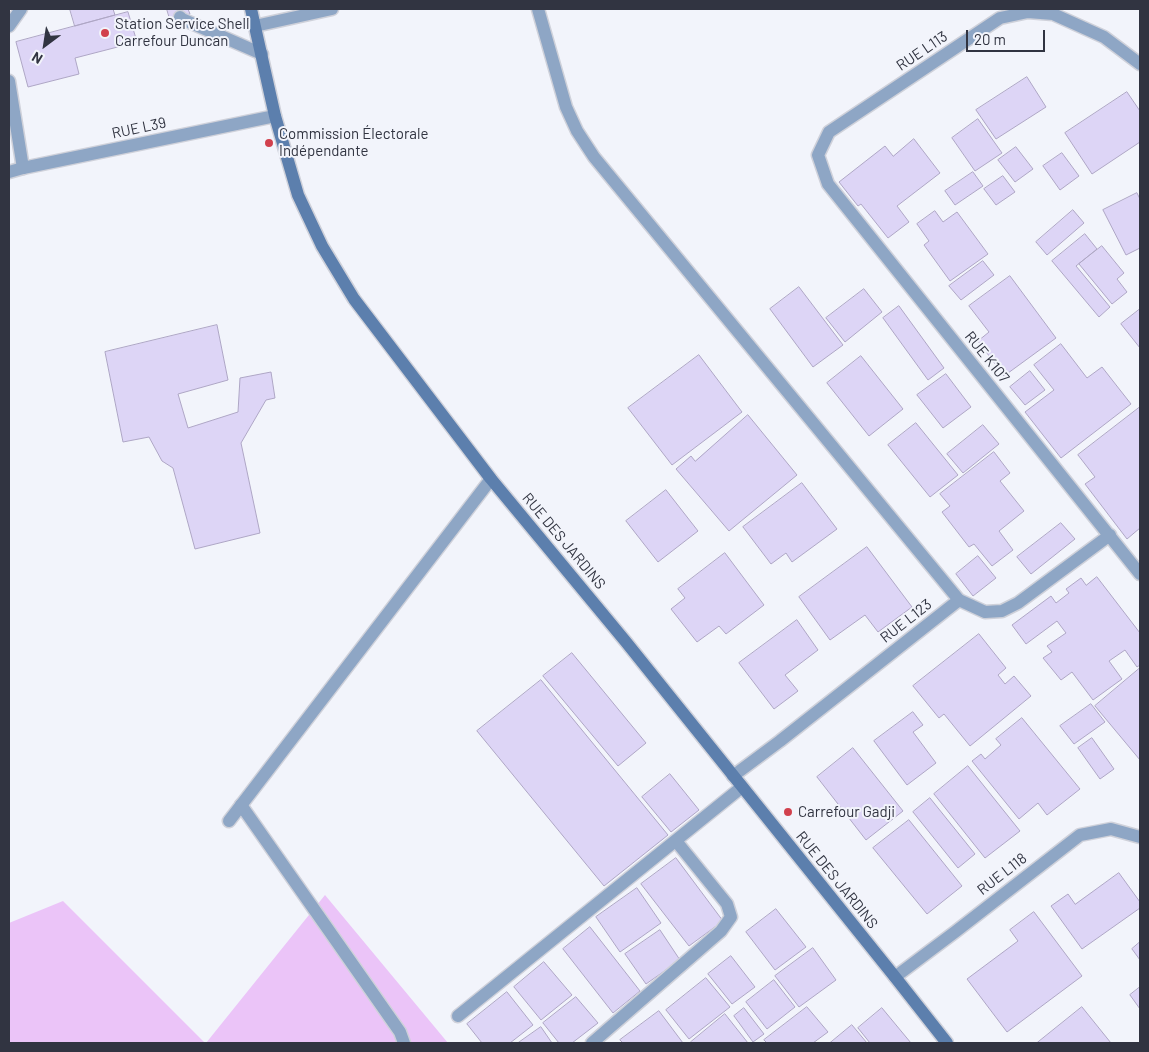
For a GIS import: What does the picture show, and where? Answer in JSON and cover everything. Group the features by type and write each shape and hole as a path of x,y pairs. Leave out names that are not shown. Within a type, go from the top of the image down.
{"main road":[{"name":"RUE DES JARDINS","path":"251,9 275,116 298,195 322,246 354,299 491,479 626,642 947,1043"}],"street":[{"path":"9,26 21,9"},
{"path":"255,26 332,9"},
{"path":"538,9 566,107 577,131 594,157 959,600 985,612 1002,611 1018,604 1110,535"},
{"name":"RUE L113","path":"818,155 829,132 1000,18 1028,12 1053,14 1104,38 1140,64"},
{"path":"180,17 262,54"},
{"path":"9,81 23,168"},
{"name":"RUE L39","path":"9,172 275,116"},
{"name":"RUE K107","path":"818,155 828,184 1140,574"},
{"path":"229,820 491,479"},
{"name":"RUE L123","path":"733,776 959,600"},
{"path":"458,1016 742,788"},
{"path":"241,805 400,1032 404,1043"},
{"name":"RUE L118","path":"895,977 1080,835 1111,829 1140,837"},
{"path":"592,1043 721,931 731,917 727,904 676,842"}],"shaded area":[{"path":"325,895 448,1043 206,1043"},
{"path":"63,901 205,1043 9,1043 9,923"}],"building":[{"path":"70,9 113,9 115,15 75,26"},
{"path":"167,9 188,9 190,14 170,19"},
{"path":"128,12 137,42 75,58 79,74 28,87 16,42"},
{"path":"1027,77 1046,107 996,139 976,110"},
{"path":"1127,92 1140,111 1140,142 1092,174 1065,133"},
{"path":"978,119 1002,153 975,171 952,138"},
{"path":"914,139 940,173 897,206 909,222 888,238 861,204 858,206 839,182 885,146 893,156"},
{"path":"1016,147 1033,169 1015,182 998,160"},
{"path":"1062,153 1079,176 1060,190 1043,166"},
{"path":"973,172 983,186 955,205 945,191"},
{"path":"1003,176 1015,192 996,205 984,189"},
{"path":"1137,193 1140,199 1140,248 1126,255 1103,210"},
{"path":"1073,210 1084,223 1047,255 1036,242"},
{"path":"935,211 943,222 957,212 988,254 950,281 924,245 929,241 917,224"},
{"path":"1085,234 1097,249 1076,266 1110,307 1099,317 1052,261"},
{"path":"1102,246 1124,273 1117,279 1127,292 1112,304 1079,264"},
{"path":"983,261 994,275 961,300 949,286"},
{"path":"1010,276 1056,338 1004,376 978,341 989,332 969,306"},
{"path":"799,287 843,345 813,367 770,309"},
{"path":"864,289 882,312 845,342 826,318"},
{"path":"899,306 944,368 928,380 883,318"},
{"path":"1140,309 1140,348 1121,324"},
{"path":"217,325 228,380 178,394 188,428 238,412 240,378 271,372 275,398 266,400 241,443 260,533 195,549 173,468 162,461 149,437 123,442 105,352"},
{"path":"1061,344 1087,378 1102,367 1131,404 1061,458 1025,412 1054,390 1034,365"},
{"path":"699,355 742,412 672,465 628,408"},
{"path":"861,356 903,409 869,436 827,383"},
{"path":"1030,371 1045,390 1025,405 1010,387"},
{"path":"946,374 971,407 943,428 917,395"},
{"path":"1140,407 1140,528 1127,539 1085,484 1095,477 1078,455"},
{"path":"748,415 797,475 729,531 676,469 691,456 695,461"},
{"path":"916,423 958,475 930,497 888,445"},
{"path":"983,425 999,444 963,473 947,454"},
{"path":"994,452 1010,473 1000,481 1024,511 999,531 1013,550 992,566 974,544 969,547 942,512 950,506 940,494"},
{"path":"802,483 837,529 792,562 786,553 771,564 743,527"},
{"path":"666,490 698,531 658,562 626,521"},
{"path":"1061,523 1075,539 1031,574 1017,557"},
{"path":"867,547 912,607 878,632 865,615 830,640 799,597"},
{"path":"725,553 764,605 726,634 719,626 697,642 671,609 685,598 678,589"},
{"path":"978,556 996,578 973,596 956,574"},
{"path":"1097,577 1140,633 1140,665 1137,667 1125,650 1109,661 1122,679 1093,700 1072,672 1061,680 1043,658 1052,652 1047,646 1066,633 1057,621 1026,644 1012,625 1051,596 1056,603 1069,593 1066,589 1081,578 1086,585"},
{"path":"797,620 818,650 785,675 798,691 774,709 739,663"},
{"path":"979,634 1006,668 998,675 1005,684 1014,676 1031,696 970,746 944,714 939,718 913,686"},
{"path":"572,653 646,743 618,766 543,676"},
{"path":"1140,668 1140,760 1095,706"},
{"path":"541,680 668,835 604,886 477,731"},
{"path":"1091,704 1105,722 1074,744 1060,726"},
{"path":"913,712 923,725 913,732 936,763 907,785 874,741"},
{"path":"1022,718 1080,789 1047,815 1038,803 1019,819 972,761 981,754 985,759 1001,745 996,739"},
{"path":"1092,738 1114,769 1100,779 1078,748"},
{"path":"853,748 903,811 866,840 817,777"},
{"path":"968,766 1020,831 985,858 934,794"},
{"path":"670,774 699,810 671,832 642,797"},
{"path":"930,798 975,854 958,868 913,812"},
{"path":"909,820 962,886 927,914 873,848"},
{"path":"676,858 723,921 689,946 641,884"},
{"path":"1119,873 1140,902 1140,908 1082,949 1051,906 1068,894 1075,904"},
{"path":"637,888 661,923 620,952 596,917"},
{"path":"776,909 806,947 775,970 746,932"},
{"path":"1034,912 1082,976 1007,1032 967,979 1018,941 1010,930"},
{"path":"590,927 640,991 613,1013 563,949"},
{"path":"660,930 680,960 646,984 625,954"},
{"path":"1140,942 1140,960 1132,949"},
{"path":"813,948 836,980 799,1007 775,976"},
{"path":"731,956 755,987 732,1004 708,974"},
{"path":"544,962 572,995 541,1020 514,987"},
{"path":"706,978 730,1007 689,1039 666,1010"},
{"path":"774,980 795,1007 767,1029 746,1002"},
{"path":"1140,987 1140,1009 1130,995"},
{"path":"507,992 533,1025 510,1043 482,1043 467,1024"},
{"path":"576,997 598,1023 572,1043 559,1043 543,1023"},
{"path":"807,1007 828,1032 813,1043 767,1043 764,1040"},
{"path":"1082,1007 1111,1043 1037,1043"},
{"path":"744,1008 764,1034 753,1042 734,1016"},
{"path":"882,1008 911,1043 870,1043 858,1028"},
{"path":"659,1011 683,1043 623,1043 620,1040"},
{"path":"725,1014 748,1043 691,1042"},
{"path":"852,1025 867,1043 830,1043"},
{"path":"541,1027 552,1043 518,1043"}],"place":[{"name":"Station Service Shell Carrefour Duncan","path":"105,33"},
{"name":"Commission Électorale Indépendante","path":"269,143"},
{"name":"Carrefour Gadji","path":"788,812"}]}
